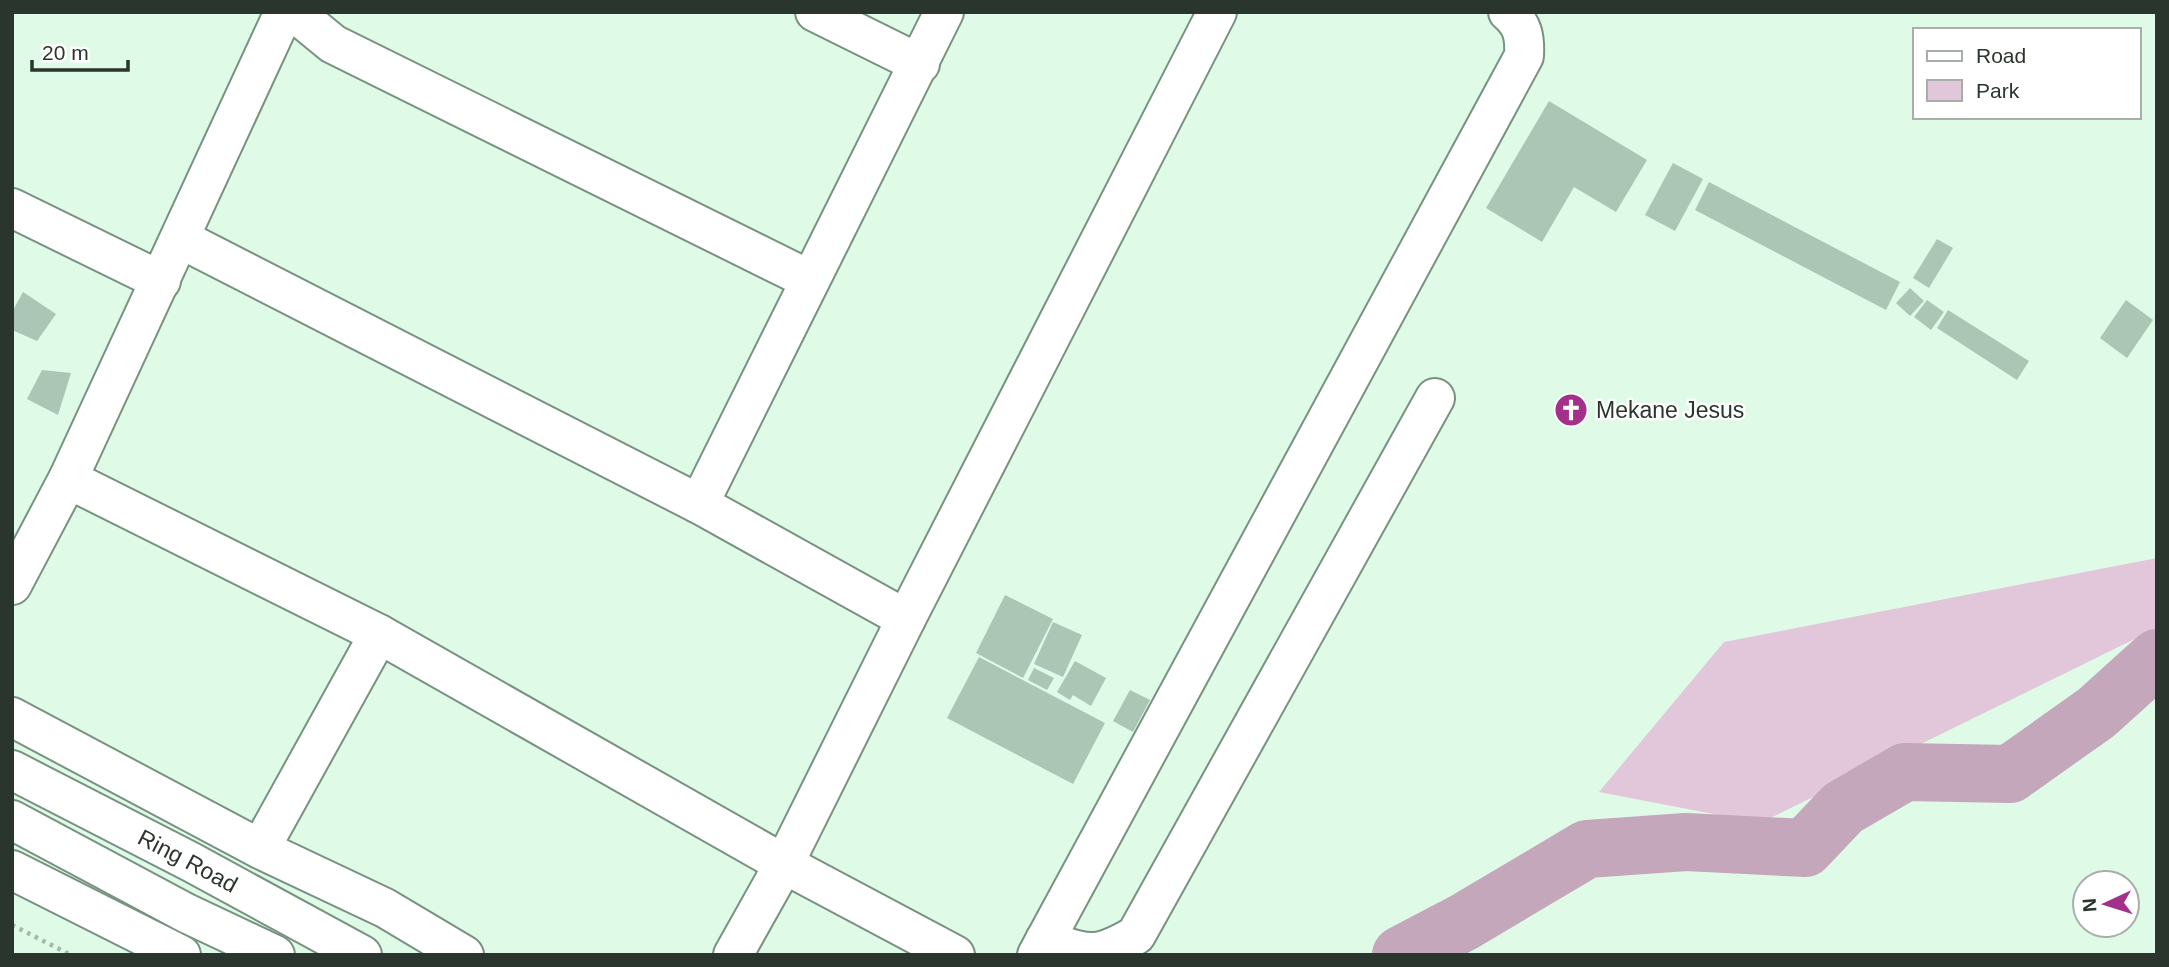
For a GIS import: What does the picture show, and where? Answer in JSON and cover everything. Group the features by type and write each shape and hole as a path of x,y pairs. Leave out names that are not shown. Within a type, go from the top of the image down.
{"main road":[{"path":"14,576 68,479 284,12"},
{"path":"293,12 333,44 810,280"},
{"path":"815,12 920,64"},
{"path":"699,504 944,12"},
{"path":"733,955 784,864 906,619 1217,12"},
{"path":"1435,398 1136,935 1112,949 1088,954 1041,947 1524,56 1525,36 1516,19 1508,12"},
{"path":"12,208 161,281"},
{"path":"181,239 699,504 906,619"},
{"path":"68,479 379,634 784,864 955,955"},
{"path":"260,849 379,634"},
{"path":"12,718 260,849 385,908 464,955"},
{"name":"Ring Road","path":"12,770 191,862 362,955"},
{"name":"Ring Road","path":"12,820 186,913 275,955"},
{"path":"12,870 181,955"}],"path":[{"path":"12,925 71,955"}],"green space":[{"path":"2157,558 2157,628 1760,823 1599,792 1724,642"}],"building":[{"path":"1549,101 1647,160 1616,212 1574,187 1542,242 1486,208"},
{"path":"1673,163 1703,179 1675,231 1645,215"},
{"path":"1709,182 1900,282 1886,310 1695,210"},
{"path":"1937,239 1953,248 1929,288 1913,278"},
{"path":"1910,288 1924,301 1910,316 1896,303"},
{"path":"23,292 56,314 37,341 12,330 12,312"},
{"path":"1927,300 1944,312 1931,330 1914,317"},
{"path":"2126,300 2153,320 2127,358 2100,338"},
{"path":"1948,310 2029,361 2017,380 1937,328"},
{"path":"42,370 71,373 58,415 27,399"},
{"path":"1005,595 1053,619 1023,678 976,653"},
{"path":"1053,622 1082,635 1063,677 1034,664"},
{"path":"979,657 1105,723 1073,784 947,718"},
{"path":"1075,661 1106,678 1091,706 1073,695 1070,700 1057,692"},
{"path":"1034,668 1054,678 1047,690 1028,680"},
{"path":"1130,690 1150,700 1133,732 1113,721"}],"waterway":[{"path":"1401,955 1464,922 1587,849 1686,842 1805,848 1843,808 1905,772 2010,774 2096,713 2157,658"}],"place":[{"name":"Mekane Jesus","path":"1571,410"}]}
